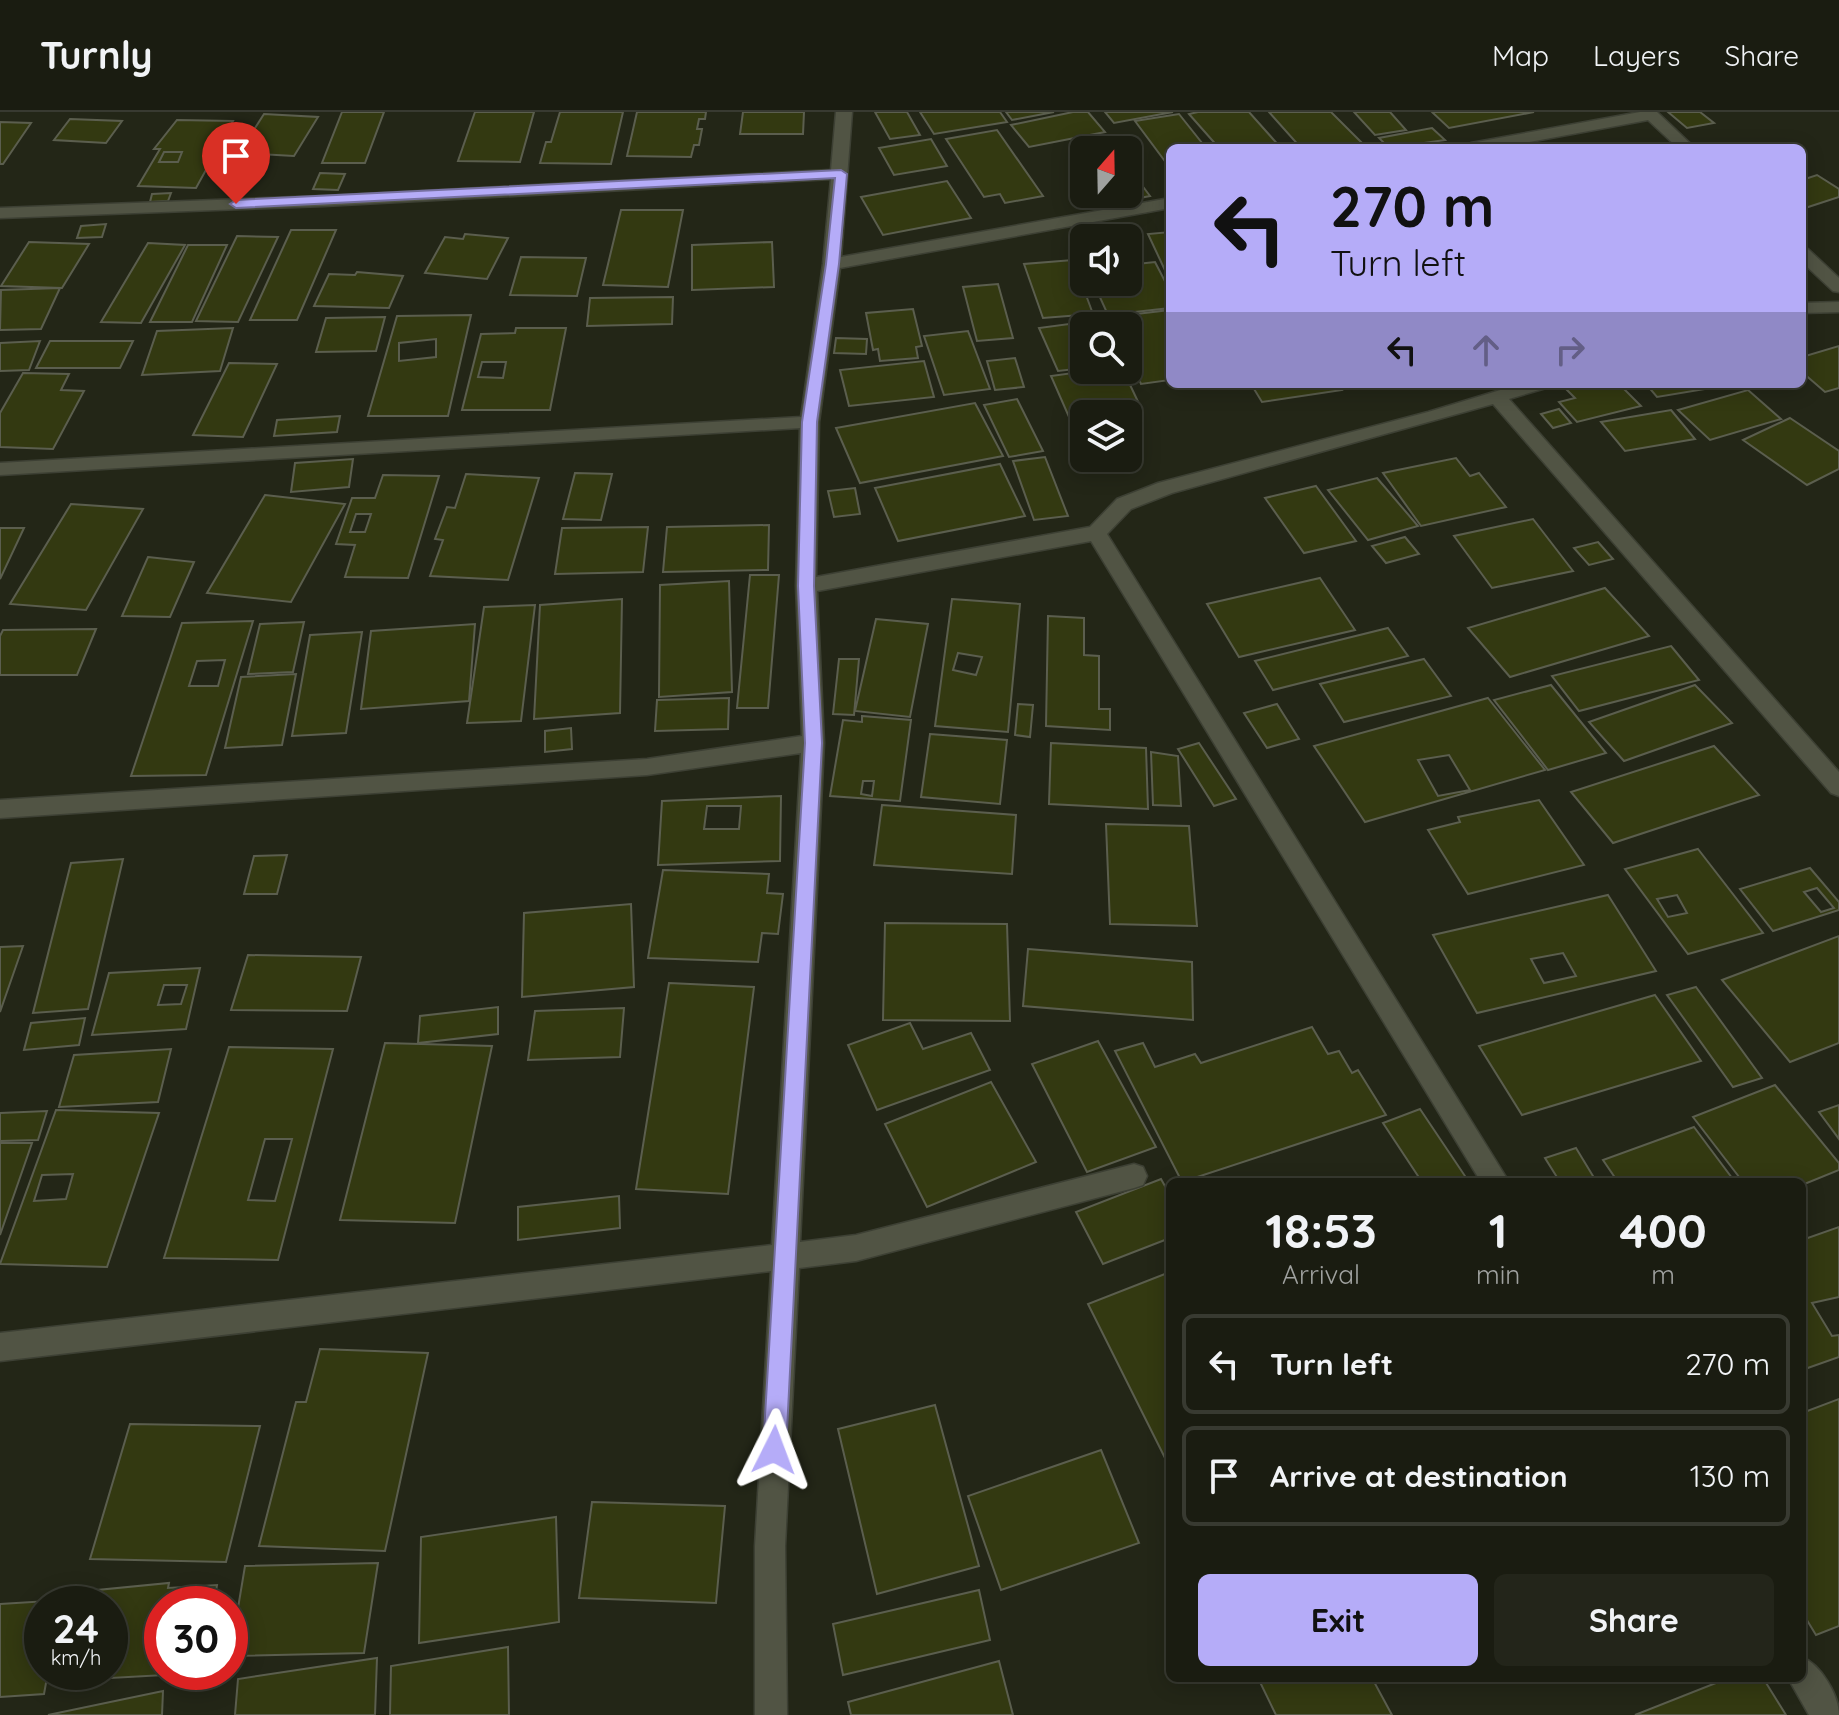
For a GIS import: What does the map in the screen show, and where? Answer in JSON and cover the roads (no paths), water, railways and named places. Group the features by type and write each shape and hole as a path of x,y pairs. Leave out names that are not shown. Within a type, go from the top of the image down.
{"street":[{"path":"771,1715 770,1546 813,743 806,586 810,422 832,264 844,112"},
{"path":"1492,144 1650,114 1683,144"},
{"path":"0,213 324,201 841,174"},
{"path":"832,264 1166,204"},
{"path":"1806,257 1839,287"},
{"path":"1806,308 1839,307"},
{"path":"806,586 1096,533 1124,504 1165,488 1528,388"},
{"path":"1498,398 1839,787"},
{"path":"0,469 810,422"},
{"path":"1096,533 1494,1178"},
{"path":"0,809 647,767 813,743"},
{"path":"0,1347 856,1248 1134,1176"},
{"path":"1806,1679 1828,1715"}]}
